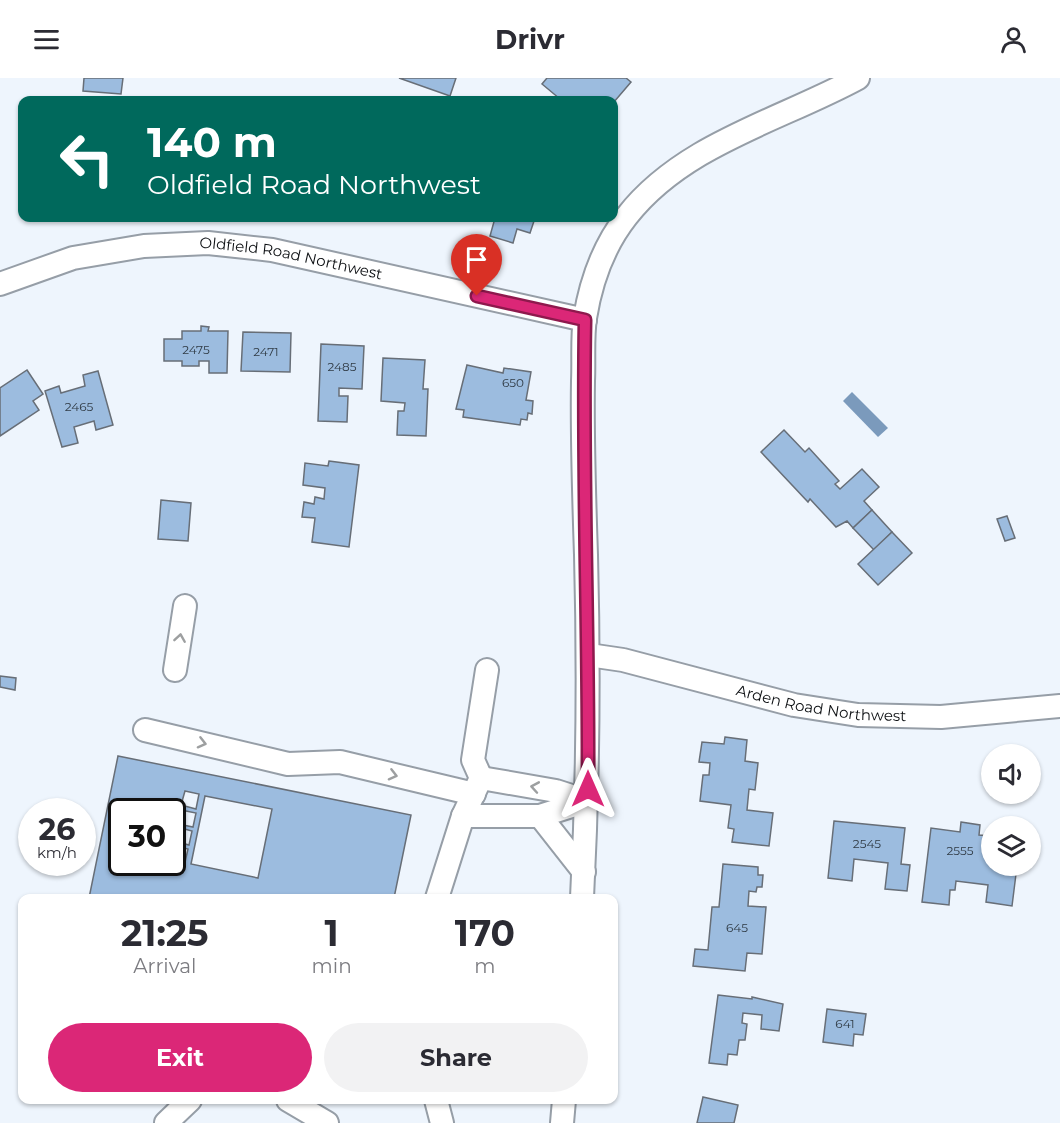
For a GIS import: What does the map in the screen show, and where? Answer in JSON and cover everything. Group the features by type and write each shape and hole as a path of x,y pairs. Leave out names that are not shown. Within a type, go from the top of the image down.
{"street":[{"path":"582,894 587,801 589,655 582,434 585,320 592,284 608,246 627,216 655,186 714,147 858,78"},
{"name":"Oldfield Road Northwest","path":"0,284 73,258 144,246 208,243 272,250 585,320"},
{"path":"175,670 185,606"},
{"name":"Arden Road Northwest","path":"589,655 622,660 794,705 858,715 941,717 1060,706"},
{"path":"438,894 463,816 477,786 473,760 488,670"},
{"path":"146,730 288,764 340,762 477,786 556,791 587,801"},
{"path":"463,816 540,816 587,801"},
{"path":"540,816 584,872"},
{"path":"166,1123 186,1104"},
{"path":"295,1104 327,1123"},
{"path":"437,1104 442,1123"},
{"path":"562,1123 564,1104"}],"water":[{"path":"852,392 888,428 878,437 843,401"}],"building":[{"path":"84,78 123,78 121,94 83,91"},
{"path":"399,78 456,78 450,96"},
{"path":"547,78 626,78 631,82 618,97 556,96 542,84"},
{"path":"494,222 534,222 530,233 517,229 513,243 490,236"},
{"path":"201,326 209,327 208,331 228,331 227,373 209,373 209,361 199,361 199,366 182,366 182,361 164,361 164,339 182,339 182,331 201,331"},
{"path":"243,332 291,333 290,372 241,371"},
{"path":"321,344 364,346 362,389 339,388 339,396 348,396 347,422 318,421"},
{"path":"383,358 425,360 423,389 428,389 426,436 397,435 398,411 404,411 405,403 381,401"},
{"path":"467,365 503,373 504,368 531,372 526,400 533,401 532,414 528,413 527,420 521,419 520,425 463,417 464,410 456,409"},
{"path":"27,370 43,394 33,401 39,410 0,436 0,388"},
{"path":"98,371 113,425 96,430 94,421 74,427 78,443 62,447 45,391 59,386 61,393 85,386 83,375"},
{"path":"784,430 805,452 809,448 839,481 835,484 840,489 862,469 879,487 864,501 872,510 853,528 847,521 836,527 810,499 808,502 761,452"},
{"path":"329,461 359,465 349,547 312,542 315,518 302,517 304,502 314,504 315,497 324,499 325,488 303,485 305,463 328,466"},
{"path":"161,500 191,503 188,541 158,539"},
{"path":"872,510 892,532 874,550 853,528"},
{"path":"1007,516 1015,538 1005,541 997,519"},
{"path":"892,532 912,553 878,585 858,564"},
{"path":"0,676 16,678 15,690 0,687"},
{"path":"725,737 747,740 745,761 758,763 755,790 749,789 747,810 773,813 769,846 732,842 734,829 728,828 731,805 700,801 703,775 709,775 710,763 699,762 702,742 724,744"},
{"path":"118,756 411,815 395,894 90,894 93,876 96,876 96,864 108,805 108,876 186,876 188,849 186,844 189,845 192,831 186,829 186,826 193,827 196,813 186,811 186,806 196,809 199,794 185,791 183,798 109,798","holes":["205,796 272,809 258,878 191,864"]},
{"path":"834,821 905,828 901,864 910,865 907,891 885,889 888,863 854,859 852,881 828,878"},
{"path":"961,822 980,825 981,876 1016,876 1012,906 986,902 988,885 956,881 955,890 950,890 949,905 922,902 931,828 960,832"},
{"path":"723,864 758,867 758,875 763,875 762,887 757,887 756,892 749,891 748,906 766,907 762,954 747,953 745,971 693,966 695,949 708,950 712,907 719,907"},
{"path":"718,995 752,999 752,997 783,1004 779,1031 761,1029 762,1015 743,1013 742,1023 747,1024 745,1040 739,1040 737,1055 728,1054 727,1065 709,1063"},
{"path":"827,1009 866,1014 863,1035 854,1034 853,1046 823,1042"},
{"path":"703,1097 738,1105 734,1123 697,1123"}],"route":[{"path":"477,296 585,320 582,434 589,655 588,789"}]}
